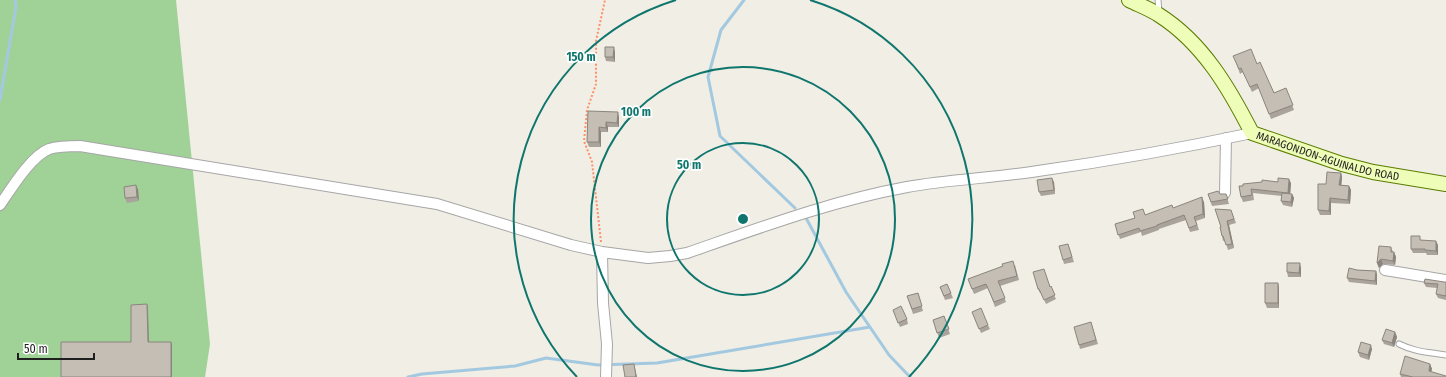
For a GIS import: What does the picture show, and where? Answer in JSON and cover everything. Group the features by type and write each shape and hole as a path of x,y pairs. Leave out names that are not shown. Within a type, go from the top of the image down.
{"main road":[{"name":"MARAGONDON-AGUINALDO ROAD","path":"1129,0 1159,15 1178,29 1204,54 1230,94 1252,133 1342,164 1373,172 1446,184"}],"street":[{"path":"0,205 23,172 40,155 49,150 65,146 80,146 437,204 571,245 602,252 648,258 687,253 786,218 884,192 930,184 1039,171 1252,133"},
{"path":"1225,193 1226,138"},
{"path":"602,252 603,303 607,344 606,377"},
{"path":"1385,270 1446,280"}],"lane":[{"path":"1158,0 1159,15"},
{"path":"1399,344 1420,352 1446,354"}],"path":[{"path":"602,252 592,162 584,141 587,110 596,84 596,41 605,0"}],"green space":[{"path":"0,0 176,0 210,344 205,377 0,377"}],"building":[{"path":"605,47 614,47 613,57 605,57"},
{"path":"1251,49 1257,64 1260,62 1274,93 1286,88 1293,105 1269,114 1257,84 1250,87 1241,68 1239,69 1233,56"},
{"path":"588,111 618,112 617,123 606,122 606,128 599,127 599,142 587,142"},
{"path":"1327,172 1341,173 1339,185 1349,186 1348,200 1330,198 1329,211 1318,210 1318,184 1326,184"},
{"path":"1052,178 1054,190 1039,192 1037,180"},
{"path":"1278,178 1289,179 1288,193 1251,189 1252,195 1241,197 1239,186 1243,186 1243,184 1262,182 1262,180 1278,182"},
{"path":"136,185 137,197 125,198 124,187"},
{"path":"1218,191 1220,194 1226,194 1228,199 1211,202 1208,194"},
{"path":"1282,193 1292,194 1291,202 1281,201"},
{"path":"1202,197 1203,214 1194,217 1197,225 1189,228 1184,215 1157,226 1140,231 1139,228 1118,235 1115,224 1135,218 1133,212 1143,209 1145,215 1172,205 1173,208"},
{"path":"1215,209 1231,210 1234,219 1227,221 1232,244 1226,245"},
{"path":"1411,236 1420,236 1420,240 1436,241 1436,251 1411,249"},
{"path":"1068,244 1072,257 1063,260 1059,246"},
{"path":"1379,246 1391,247 1391,252 1394,252 1393,261 1381,259 1377,263"},
{"path":"1013,261 1017,276 998,281 1005,298 994,302 986,284 972,289 968,279 1003,266 1002,264"},
{"path":"1287,263 1300,263 1299,273 1287,272"},
{"path":"1349,268 1376,271 1375,281 1347,278"},
{"path":"1044,269 1050,287 1051,286 1055,295 1044,300 1038,289 1033,272"},
{"path":"1425,279 1446,282 1446,296 1436,294 1438,284 1424,283"},
{"path":"1265,283 1278,283 1278,303 1265,303"},
{"path":"947,284 951,293 944,296 940,287"},
{"path":"918,293 922,306 912,309 907,296"},
{"path":"147,304 148,342 171,342 171,377 61,377 61,342 131,342 131,305"},
{"path":"901,306 907,319 898,323 893,310"},
{"path":"981,308 988,325 979,329 972,312"},
{"path":"944,316 949,329 937,333 933,320"},
{"path":"1091,322 1096,340 1079,345 1074,327"},
{"path":"1386,329 1395,332 1392,343 1382,340"},
{"path":"1361,342 1371,345 1368,355 1358,352"},
{"path":"1405,356 1430,364 1429,371 1446,377 1413,377 1400,374"},
{"path":"634,364 636,377 625,377 623,365"}],"waterway":[{"path":"0,100 16,7 15,0"},
{"path":"744,0 721,30 708,77 720,136 795,208"},
{"path":"806,218 846,292 889,355 910,377"},
{"path":"408,377 422,374 515,366 546,358 598,365 657,363 870,327"}]}
